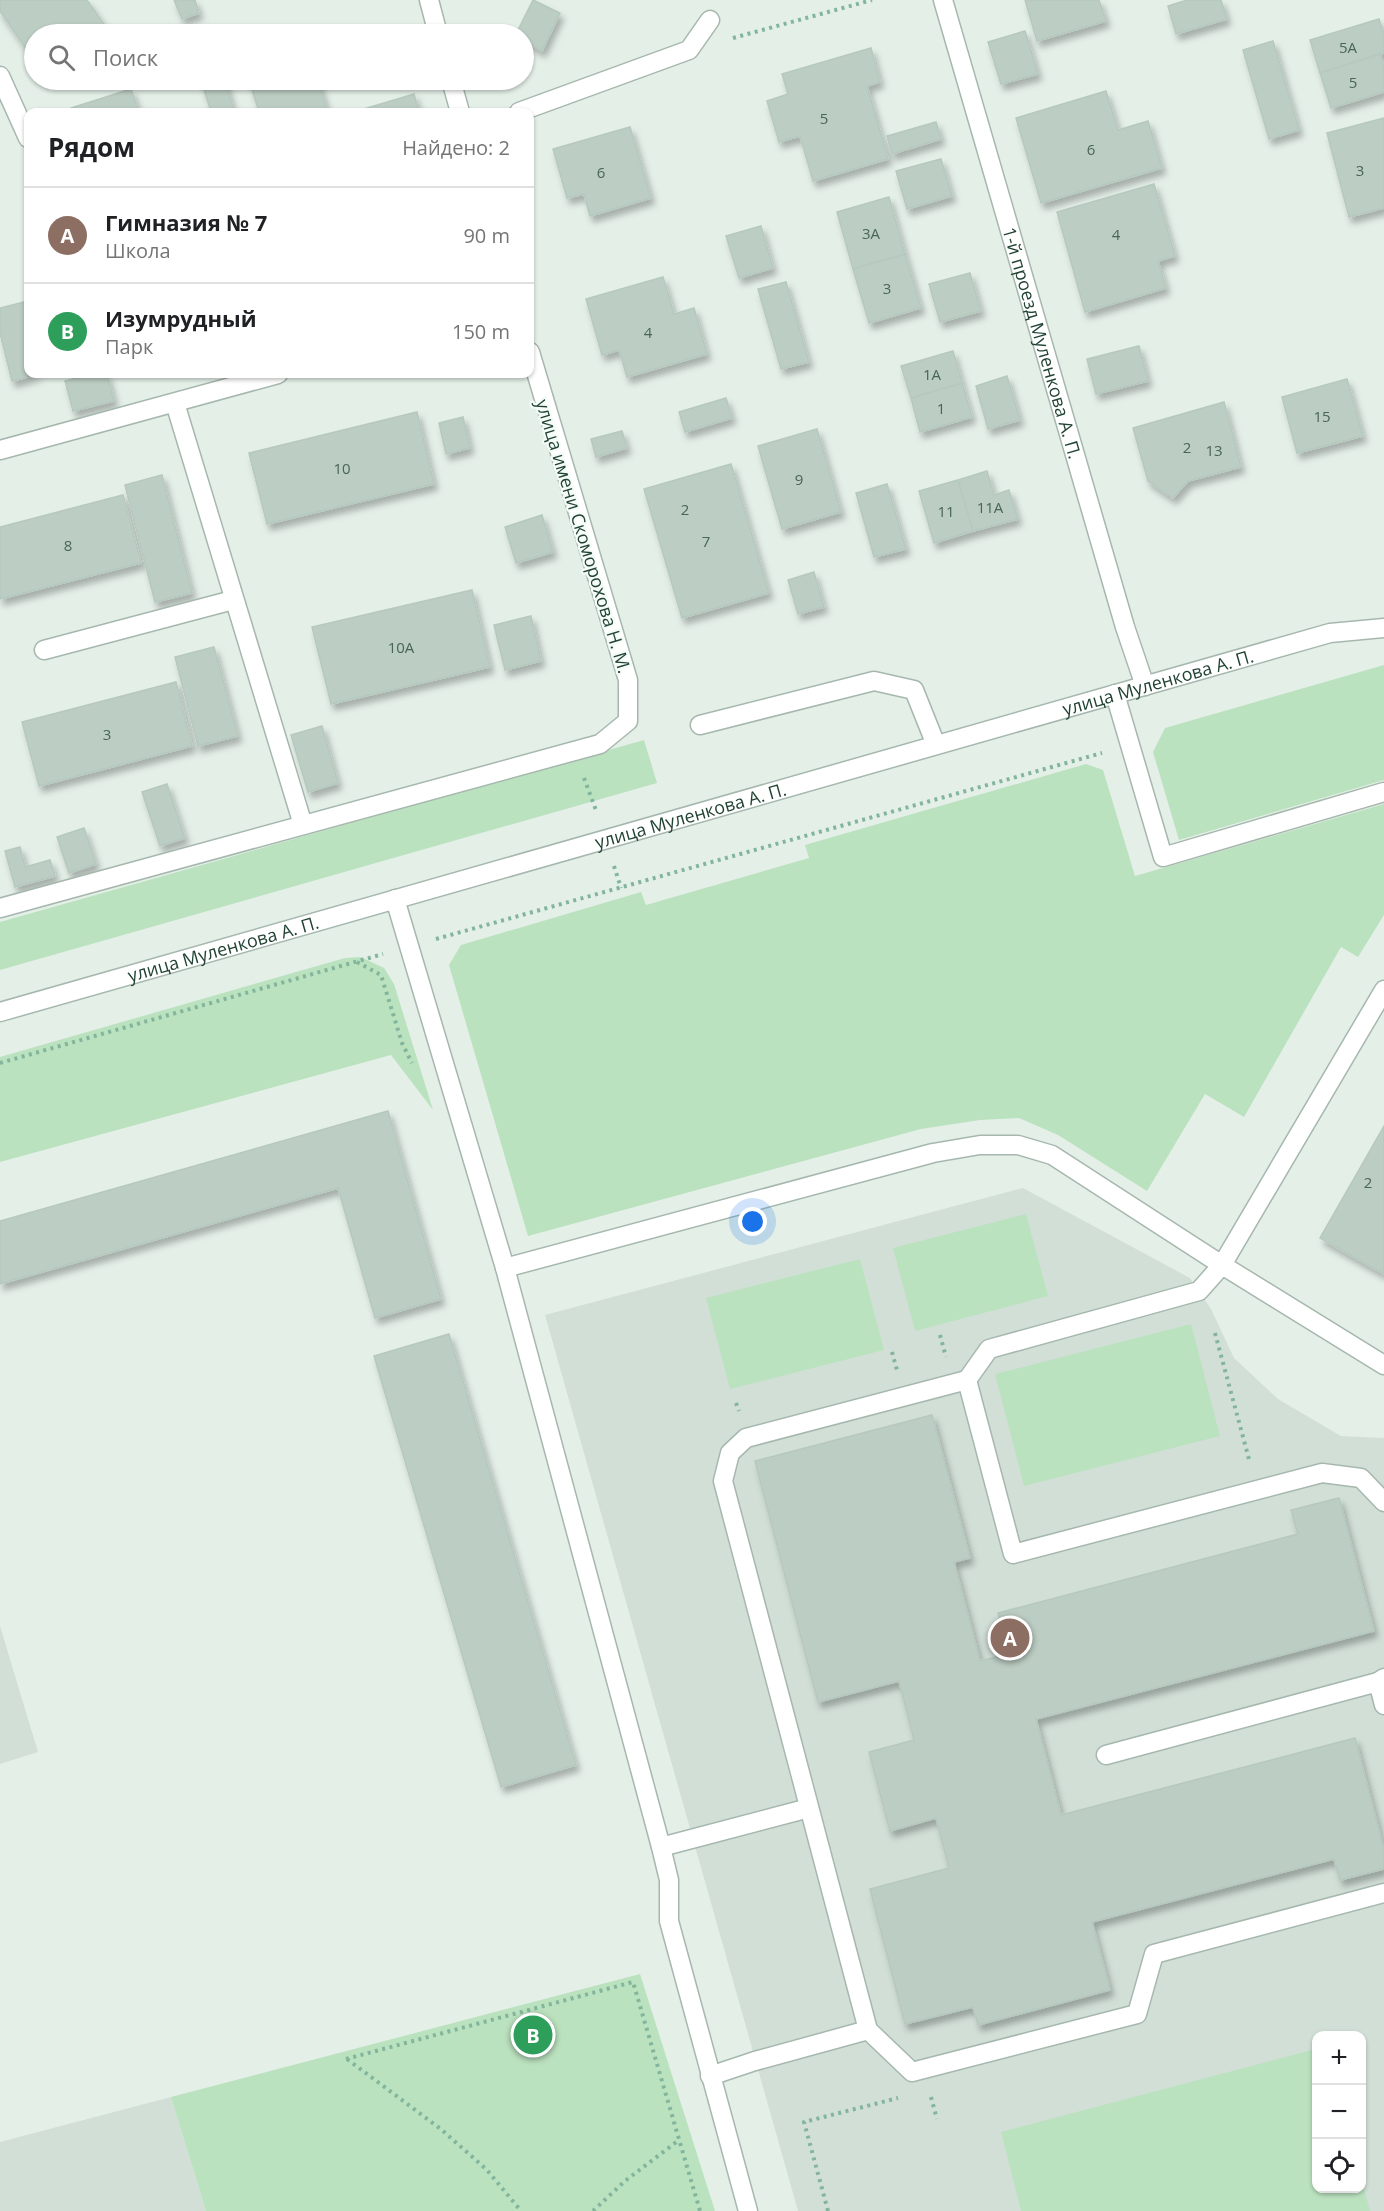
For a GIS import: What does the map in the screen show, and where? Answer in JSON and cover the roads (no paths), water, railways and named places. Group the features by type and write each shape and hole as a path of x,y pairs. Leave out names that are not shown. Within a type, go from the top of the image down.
{"street":[{"path":"429,0 435,24"},
{"name":"1-й проезд Муленкова А. П.","path":"943,0 1118,604 1144,686"},
{"path":"530,108 689,50 710,20"},
{"path":"0,76 24,129"},
{"path":"454,90 459,108"},
{"name":"улица имени Скоморохова Н. М.","path":"303,825 600,744 628,721 628,680 534,365"},
{"path":"0,450 264,378"},
{"path":"0,908 303,825 175,403"},
{"path":"44,650 233,600"},
{"name":"улица Муленкова А. П.","path":"0,1012 1330,633 1384,628"},
{"path":"700,725 874,681 914,690 936,745"},
{"path":"1115,694 1163,857 1384,792"},
{"path":"395,899 505,1268 662,1847 669,1880 669,1921 748,2211"},
{"path":"1384,990 1222,1265 1199,1291 989,1349 967,1380 746,1438 730,1453 723,1481 868,2031 912,2072 1137,2014 1154,1954 1384,1893"},
{"path":"505,1268 933,1153 980,1145 1018,1145 1052,1155 1222,1265 1384,1365"},
{"path":"967,1380 1013,1554 1322,1473 1361,1478 1384,1502"},
{"path":"1106,1755 1381,1680 1384,1705"},
{"path":"662,1847 809,1808"},
{"path":"710,2076 755,2061 868,2031"}],"place":[{"name":"Гимназия № 7","path":"1010,1638"},
{"name":"Изумрудный","path":"533,2035"}]}
